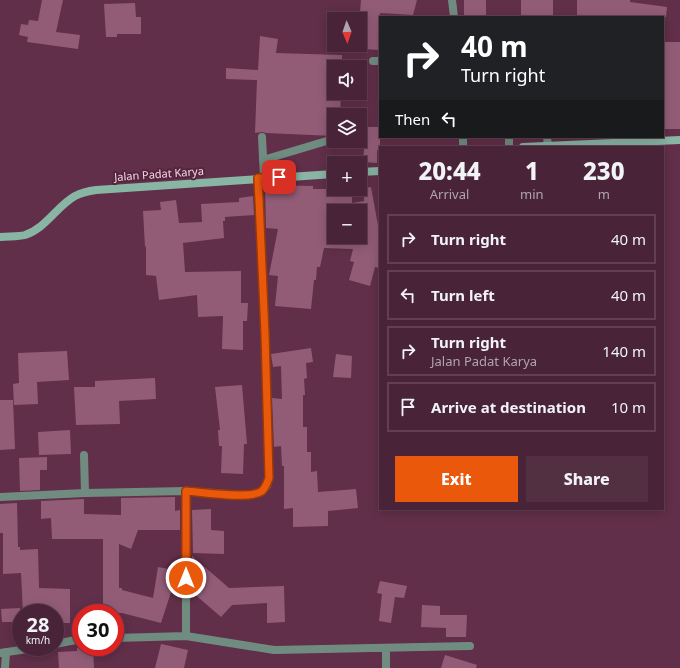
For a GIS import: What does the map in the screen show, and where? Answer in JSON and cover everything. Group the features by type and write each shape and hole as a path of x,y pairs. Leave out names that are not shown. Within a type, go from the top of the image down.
{"street":[{"path":"452,0 454,16"},
{"path":"0,498 85,493 186,491 243,495 260,492 267,486 269,478 261,178 263,160 262,137"},
{"path":"547,138 548,146 618,139 680,140"},
{"path":"263,160 327,141"},
{"path":"367,172 379,171"},
{"name":"Jalan Padat Karya","path":"0,237 24,235 31,232 76,195 96,190 327,174"},
{"path":"84,455 85,493"},
{"path":"186,491 186,636"},
{"path":"124,638 186,636 274,650 470,646"},
{"path":"386,648 386,668"},
{"path":"3,653 5,668"}],"building":[{"path":"42,0 63,0 56,32 80,35 78,49 27,42 28,37 19,35 21,24 28,25 29,20 38,21"},
{"path":"361,0 417,0 413,15 380,13 379,50 367,49 367,12 360,12"},
{"path":"464,0 486,0 486,16 464,16"},
{"path":"521,0 553,0 553,16 521,16"},
{"path":"577,0 630,0 630,2 667,7 666,17 577,16"},
{"path":"135,3 136,17 141,17 141,34 117,34 117,37 106,37 104,4"},
{"path":"260,36 278,39 276,53 342,55 342,60 327,60 327,100 341,100 340,108 327,108 327,136 262,132 255,133 257,80 226,79 226,68 258,70"},
{"path":"664,42 680,42 680,129 664,129"},
{"path":"368,127 379,127 380,146 379,150 377,150 377,163 367,162 367,156 363,156 364,149 367,149"},
{"path":"265,185 313,186 313,189 327,189 327,196 352,196 352,203 364,201 364,196 367,196 367,188 371,187 379,225 379,268 375,267 370,286 349,280 354,262 350,261 353,249 324,248 320,267 317,267 316,280 314,280 311,309 275,306 278,276 269,275 278,229 266,228"},
{"path":"253,196 254,215 225,217 225,221 223,221 224,238 183,243 185,272 241,271 241,303 248,303 247,321 243,321 243,350 222,349 223,316 198,317 197,295 159,300 156,276 146,275 146,246 145,247 143,211 161,210 160,202 176,200 179,223 202,222 201,204 239,202 239,198"},
{"path":"311,348 313,362 306,363 307,378 304,379 305,395 303,395 303,427 307,427 307,452 311,452 311,472 317,471 318,492 356,489 358,508 328,511 328,526 293,527 293,508 284,509 284,466 282,466 281,446 274,447 272,398 282,399 281,366 273,367 271,354"},
{"path":"67,351 69,380 37,382 38,404 14,405 13,384 19,383 18,353"},
{"path":"336,354 352,356 351,378 333,377"},
{"path":"155,378 156,399 119,401 120,424 76,425 74,387 95,387 95,381"},
{"path":"242,385 247,444 244,444 243,474 221,473 222,446 219,446 218,430 220,430 215,387"},
{"path":"0,400 13,400 15,449 0,450"},
{"path":"70,430 71,454 39,455 38,432"},
{"path":"47,457 47,470 40,470 40,490 20,491 19,458"},
{"path":"175,497 175,511 180,510 180,530 138,530 131,549 119,544 119,588 122,588 122,590 153,598 158,567 180,571 180,590 172,589 161,623 124,614 124,604 103,604 103,539 52,539 51,518 41,519 41,501 84,499 84,514 121,515 121,498"},
{"path":"17,503 18,547 20,547 20,550 38,549 39,588 70,589 70,623 64,623 64,604 23,604 21,573 3,574 3,533 0,533 0,504"},
{"path":"211,509 211,530 224,531 224,554 193,553 192,510"},
{"path":"192,556 229,588 284,586 285,622 267,623 267,603 232,605 221,617 192,592"},
{"path":"380,581 407,586 404,598 395,597 391,623 379,621 382,594 377,593"},
{"path":"422,605 440,606 440,615 467,615 466,637 446,637 446,628 421,627"},
{"path":"12,608 12,622 2,622 1,609"},
{"path":"161,644 188,650 184,668 155,668"},
{"path":"72,651 72,656 93,656 94,668 59,668 58,656 64,656 64,652"},
{"path":"445,655 477,665 476,668 441,668"}],"route":[{"path":"186,578 186,491 243,495 260,492 267,486 269,478 265,334 258,178 279,177"}]}
